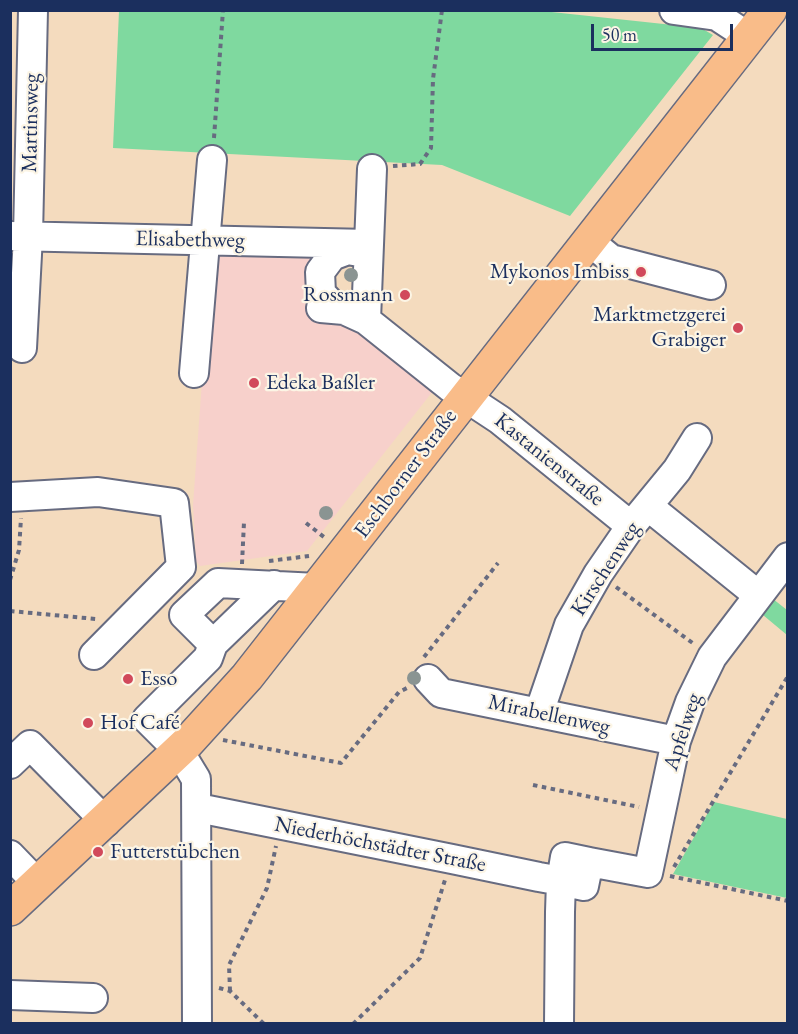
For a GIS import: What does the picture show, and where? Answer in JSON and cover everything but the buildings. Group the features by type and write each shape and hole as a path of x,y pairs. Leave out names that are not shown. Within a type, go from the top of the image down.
{"main road":[{"name":"Eschborner Straße","path":"10,909 106,822 183,747 246,677 465,395 770,10"}],"street":[{"name":"Martinsweg","path":"22,348 20,236 33,10"},
{"path":"674,10 717,16 749,37"},
{"path":"194,373 213,160"},
{"path":"344,313 369,251 372,169"},
{"name":"Elisabethweg","path":"20,236 206,240 369,251"},
{"path":"589,241 611,259 711,285"},
{"name":"Kastanienstraße","path":"369,251 348,250 332,256 324,263 319,282 321,293 335,308 758,595"},
{"name":"Kirschenweg","path":"539,713 569,625 598,574 697,438"},
{"path":"16,497 98,492 180,492 181,567 94,655"},
{"name":"Apfelweg","path":"659,874 660,811 676,741 690,702 712,657 788,556"},
{"path":"197,1023 198,808 196,779 183,747 147,719 208,658 206,636 243,574 274,585 317,588"},
{"path":"206,636 274,585"},
{"name":"Mirabellenweg","path":"428,679 441,693 676,741"},
{"path":"10,764 30,745 106,822"},
{"name":"Niederhöchstädter Straße","path":"198,808 561,881"},
{"path":"10,855 38,884"},
{"path":"559,1023 561,881 584,886 589,862 659,874"},
{"path":"10,995 93,998"}],"path":[{"path":"213,160 223,10"},
{"path":"372,169 418,165 429,155 432,142 435,66 442,10"},
{"path":"10,580 19,550 16,497"},
{"path":"243,574 244,522"},
{"path":"306,523 330,541"},
{"path":"183,747 220,739 341,764 399,692 428,679 424,658 498,563"},
{"path":"598,574 712,657"},
{"path":"10,611 128,621"},
{"path":"788,676 659,874 788,901"},
{"path":"533,785 660,811"},
{"path":"230,991 229,965 267,888 276,844"},
{"path":"353,1023 420,958 452,859"},
{"path":"196,981 230,991 264,1023"}],"shaded area":[{"path":"221,249 314,252 312,299 448,372 307,551 200,566 196,561 193,505 211,257"}],"green space":[{"path":"533,10 701,28 713,35 570,216 442,165 113,148 119,11"},
{"path":"768,595 787,610 787,635 757,610"},
{"path":"714,802 787,819 787,898 673,874"}],"place":[{"name":"Mykonos Imbiss","path":"641,272"},
{"name":"Rossmann","path":"405,295"},
{"name":"Marktmetzgerei Grabiger","path":"738,328"},
{"name":"Edeka Baßler","path":"254,383"},
{"name":"Esso","path":"128,679"},
{"name":"Hof Café","path":"88,723"},
{"name":"Futterstübchen","path":"98,852"}]}
